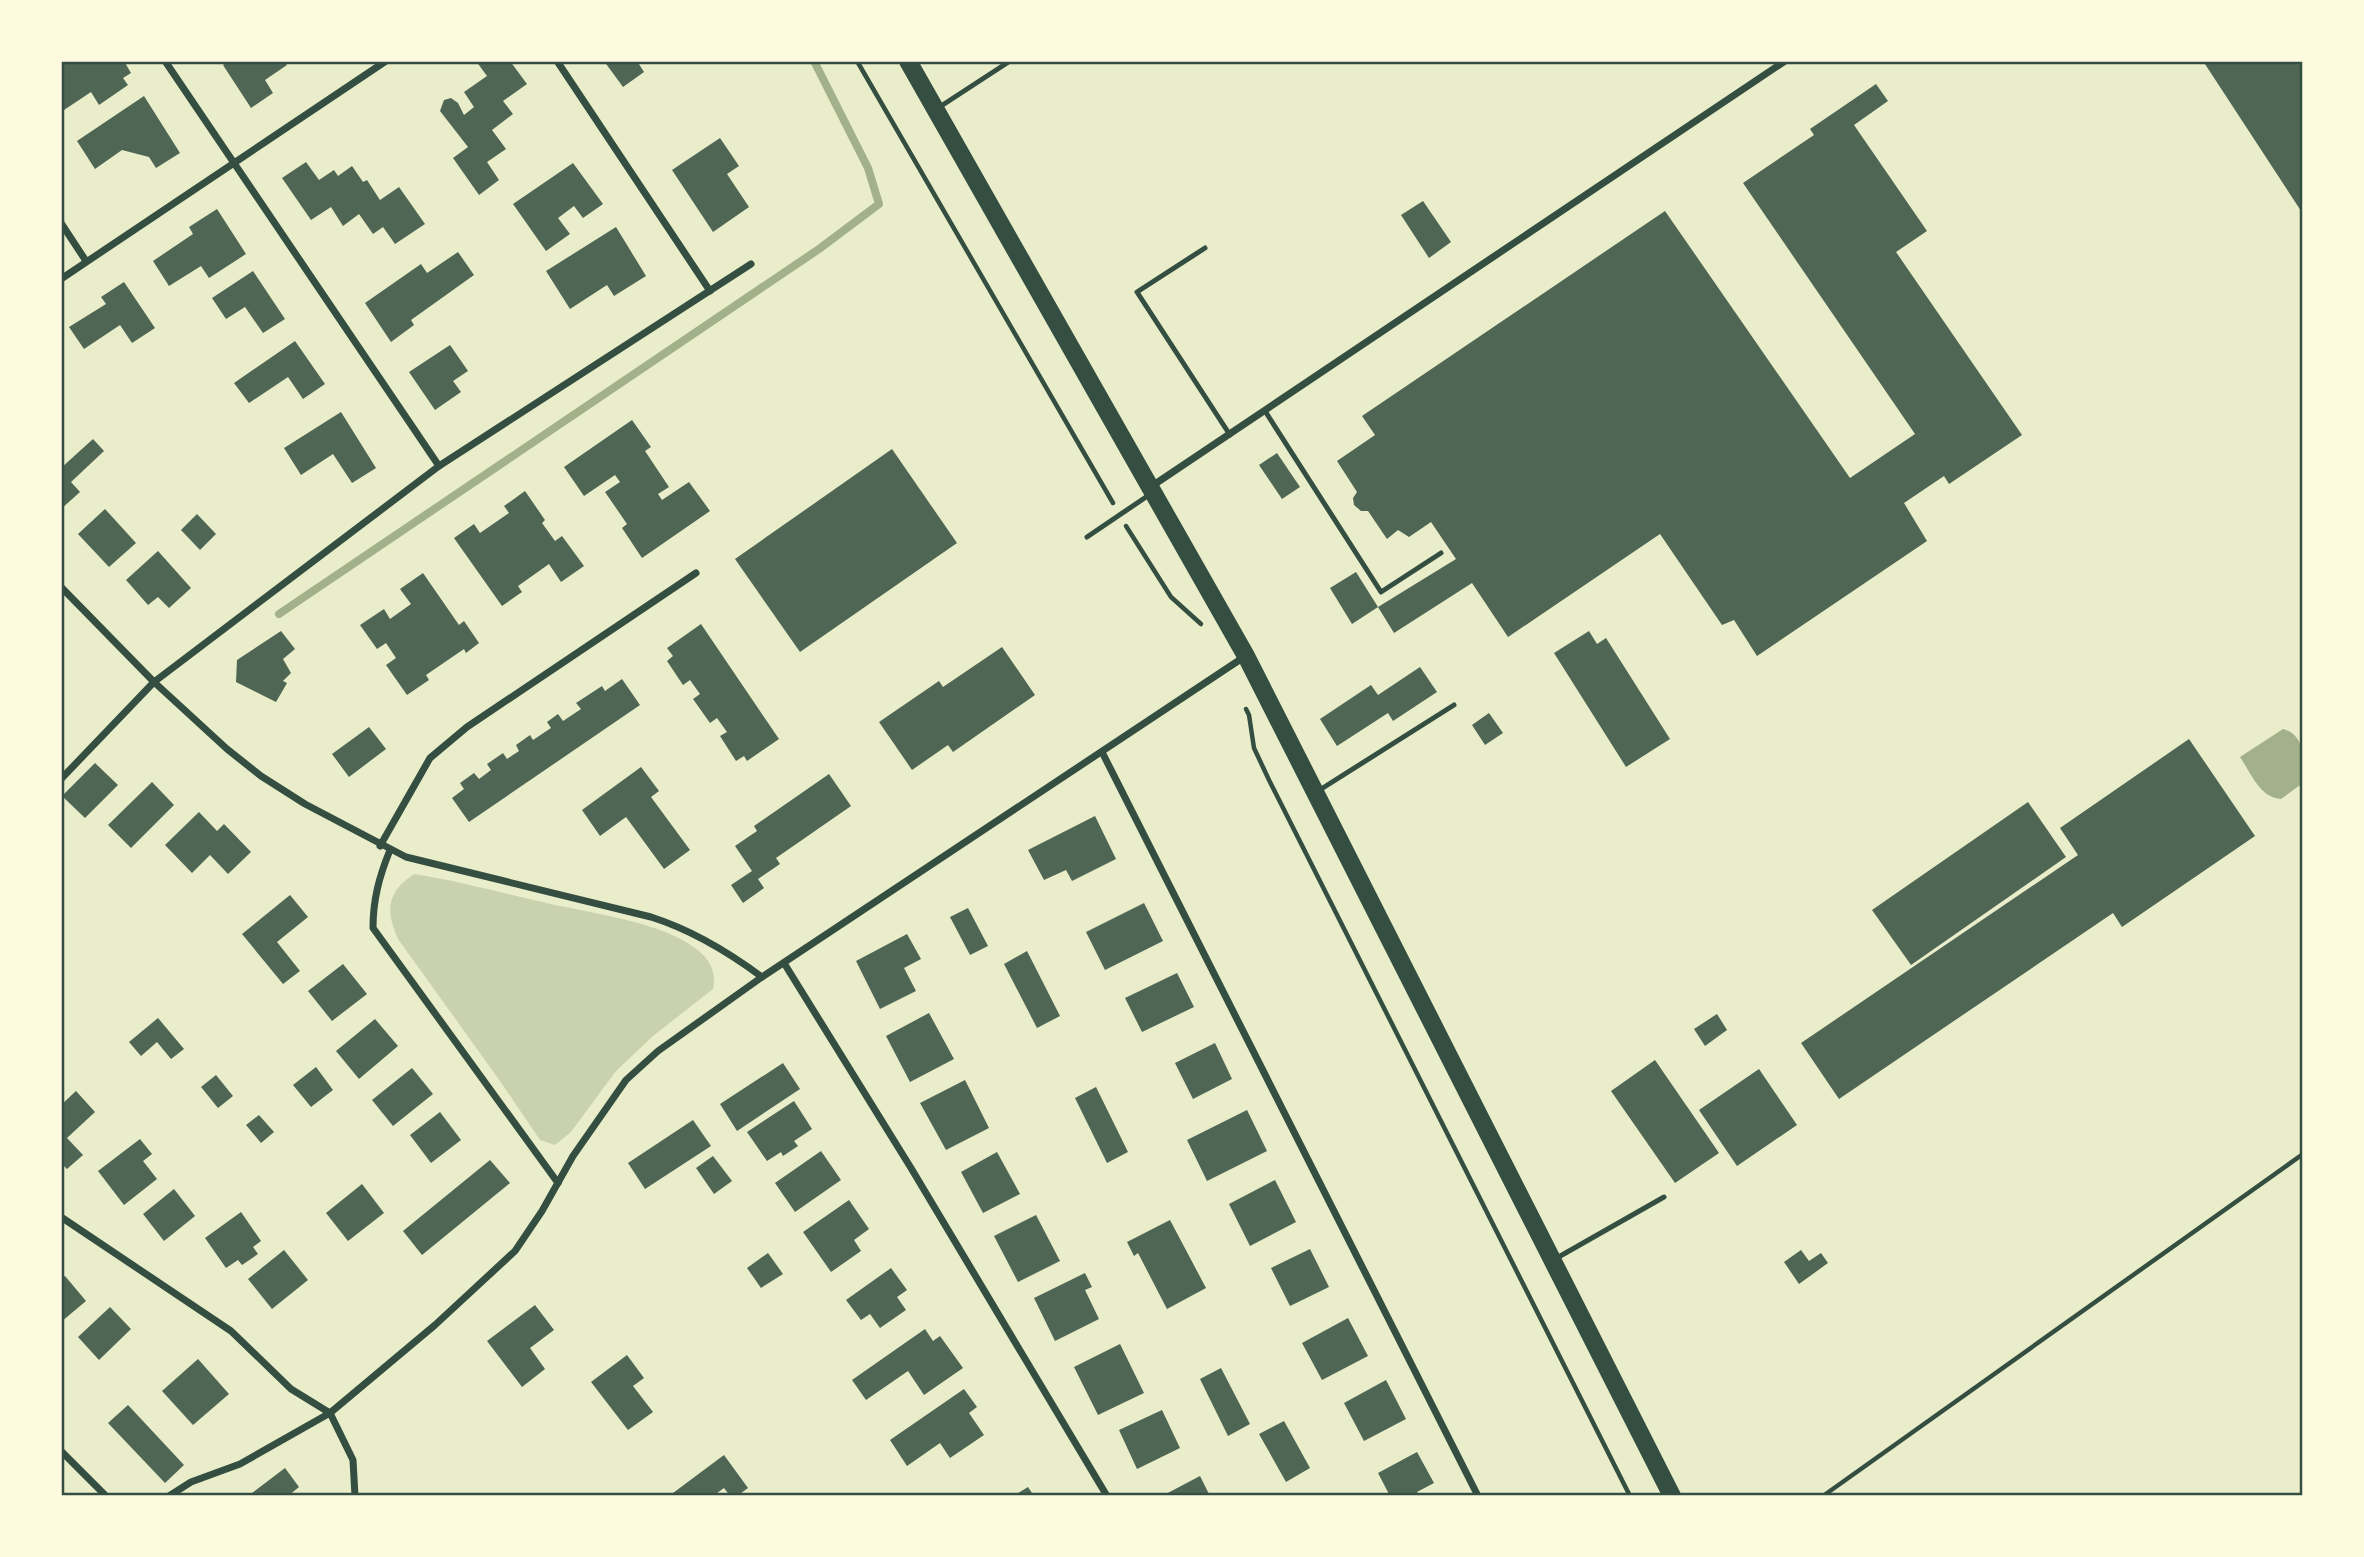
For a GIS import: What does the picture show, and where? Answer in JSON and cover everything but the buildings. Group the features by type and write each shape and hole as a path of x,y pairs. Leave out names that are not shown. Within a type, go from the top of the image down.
{"main road":[{"path":"908,61 1247,656 1672,1496"}],"street":[{"path":"165,61 439,466"},
{"path":"61,279 386,61"},
{"path":"557,61 710,291"},
{"path":"1153,489 1785,61"},
{"path":"61,223 86,261"},
{"path":"61,779 155,682 439,466 751,264"},
{"path":"380,846 429,758 467,727 696,573"},
{"path":"61,587 155,682 227,749 261,776 305,804 380,846 406,857 651,916 722,948 762,977"},
{"path":"169,1496 191,1482 240,1464 330,1413 435,1325 515,1251 573,1156 626,1080 658,1051 762,977 1247,656"},
{"path":"1102,752 1478,1496"},
{"path":"390,850 377,881 373,928 558,1184"},
{"path":"784,963 911,1168 1107,1496"},
{"path":"61,1217 231,1331 291,1389 330,1413 352,1460 355,1496"},
{"path":"61,1451 106,1496"}],"lane":[{"path":"935,109 1010,61"},
{"path":"1205,248 1137,292 1230,435"},
{"path":"1265,411 1381,592 1441,553"},
{"path":"1087,537 1153,489"},
{"path":"1315,792 1454,705"},
{"path":"1552,1260 1664,1197"}],"path":[{"path":"857,61 1152,570 1171,597 1201,623 1207,634"},
{"path":"1243,703 1249,715 1254,748 1264,770 1630,1496"},
{"path":"1823,1496 2303,1154"}],"shaded area":[{"path":"2283,729 2291,732 2300,743 2303,783 2281,799 2274,798 2262,789 2240,757"},
{"path":"414,874 656,928 686,942 704,956 713,973 713,989 653,1036 616,1071 571,1132 555,1145 540,1140 398,939 391,919 391,902 398,888"}],"waterway":[{"path":"279,614 819,249 879,204 868,168 814,61"}]}
